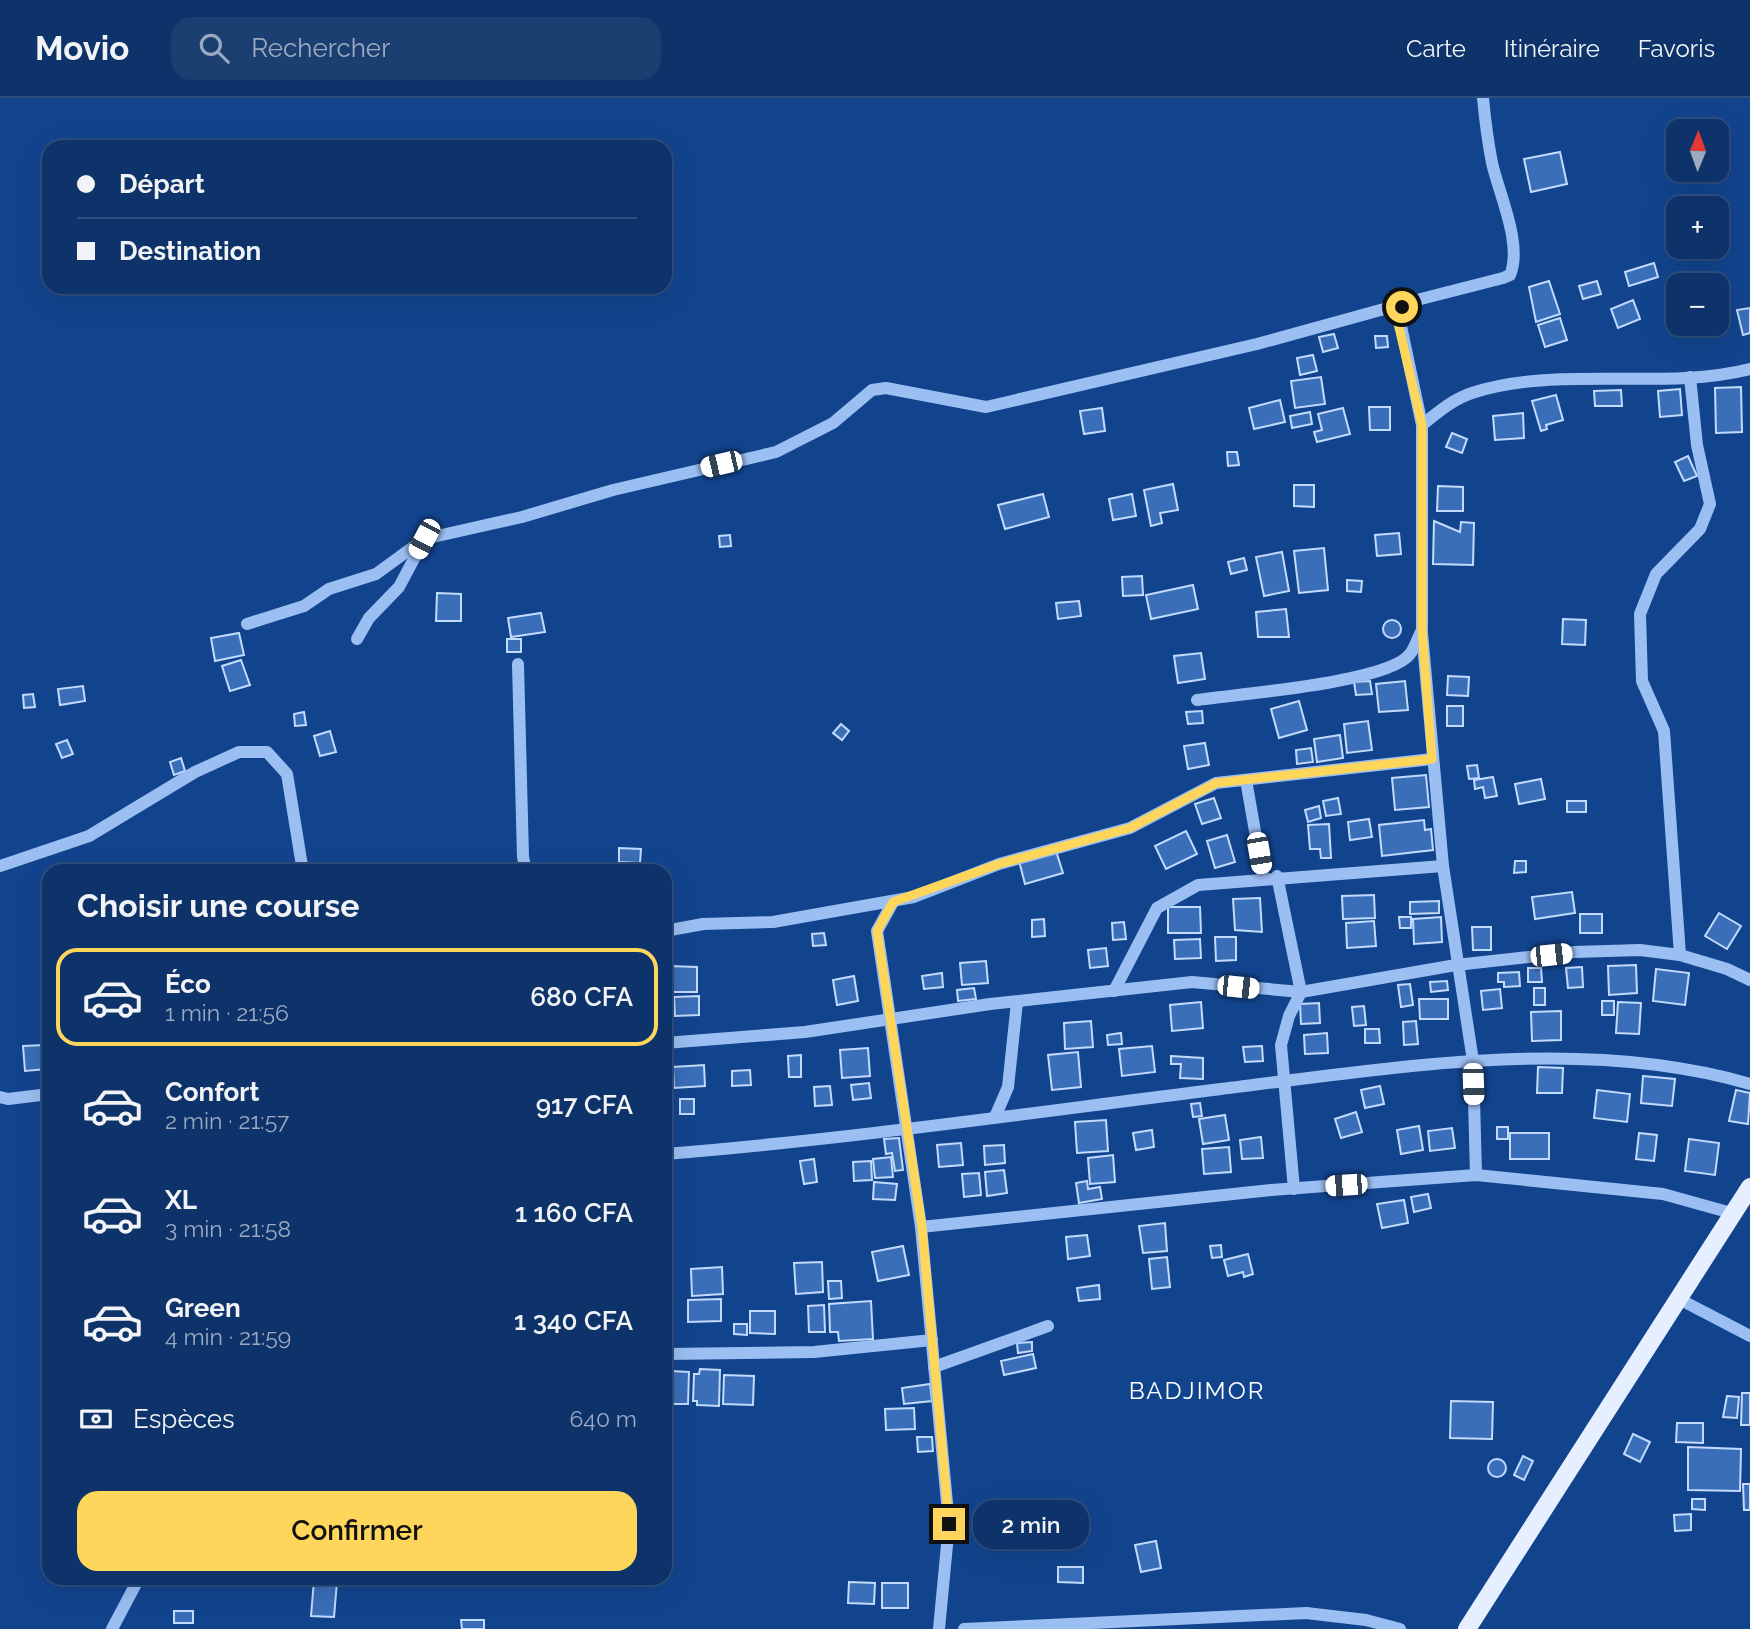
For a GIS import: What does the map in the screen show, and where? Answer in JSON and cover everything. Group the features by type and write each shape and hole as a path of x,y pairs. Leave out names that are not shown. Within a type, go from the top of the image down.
{"main road":[{"path":"1468,1629 1750,1187"}],"street":[{"path":"247,624 304,606 329,589 376,575 424,539 522,517 613,490 776,452 833,423 873,390 886,387 986,407 1257,344 1503,278 1510,275 1515,263 1493,164 1483,98"},
{"path":"1413,301 1398,312 1397,319 1422,425 1422,630 1443,866 1456,965 1473,1061 1476,1175"},
{"path":"1422,425 1444,407 1471,393 1504,387 1549,381 1690,377 1750,369"},
{"path":"1680,955 1664,731 1642,681 1640,614 1656,574 1700,529 1710,504 1697,445 1690,377"},
{"path":"357,639 369,618 398,587 424,539"},
{"path":"1197,700 1380,671 1409,656 1422,630"},
{"path":"518,664 524,864"},
{"path":"0,866 89,836 195,772 239,752 267,752 286,774 302,864"},
{"path":"672,930 703,924 772,922 893,902 999,864 1130,828 1216,783 1432,759"},
{"path":"1245,780 1263,877"},
{"path":"1114,991 1157,908 1198,884 1263,877 1443,866"},
{"path":"1277,876 1301,992 1289,1016 1281,1045 1282,1082 1294,1189"},
{"path":"893,902 877,931 922,1227 949,1524 939,1629"},
{"path":"672,1042 805,1032 1017,1002 1192,982 1301,992 1456,965 1574,953 1640,950 1680,955 1727,969 1750,980"},
{"path":"995,1117 1008,1087 1017,1002"},
{"path":"672,1153 788,1144 1282,1082 1473,1061 1603,1061 1700,1070 1750,1084"},
{"path":"0,1097 8,1099 42,1095"},
{"path":"922,1227 1294,1189 1476,1175 1663,1194 1735,1214"},
{"path":"1679,1299 1750,1336"},
{"path":"934,1367 1048,1326"},
{"path":"672,1354 814,1352 932,1340"},
{"path":"112,1629 135,1585"},
{"path":"964,1629 1306,1613 1366,1620 1400,1629"}],"building":[{"path":"1560,152 1567,184 1531,192 1524,159"},
{"path":"1654,263 1658,277 1629,286 1625,272"},
{"path":"1549,281 1560,314 1536,322 1529,287"},
{"path":"1597,281 1601,294 1583,299 1579,286"},
{"path":"1633,300 1640,319 1618,328 1611,309"},
{"path":"1750,308 1750,333 1743,335 1737,310"},
{"path":"1560,318 1567,340 1545,347 1538,325"},
{"path":"1334,334 1338,348 1323,352 1319,337"},
{"path":"1375,336 1387,336 1388,347 1376,348"},
{"path":"1313,355 1317,371 1300,375 1297,358"},
{"path":"1321,377 1325,404 1295,408 1291,381"},
{"path":"1741,387 1742,432 1716,433 1715,388"},
{"path":"1680,389 1682,415 1660,417 1658,391"},
{"path":"1621,390 1622,406 1595,406 1594,391"},
{"path":"1556,395 1563,420 1546,425 1547,429 1541,431 1532,401"},
{"path":"1280,400 1285,422 1254,429 1249,408"},
{"path":"1369,407 1390,407 1390,430 1370,430"},
{"path":"1102,408 1105,431 1084,434 1080,411"},
{"path":"1343,408 1350,434 1317,442 1314,432 1322,430 1318,414"},
{"path":"1310,412 1312,424 1292,428 1290,416"},
{"path":"1523,413 1524,438 1495,440 1493,416"},
{"path":"1452,433 1467,439 1462,453 1446,447"},
{"path":"1227,452 1237,452 1239,465 1228,466"},
{"path":"1688,456 1697,476 1684,481 1675,462"},
{"path":"1173,484 1178,510 1160,513 1162,523 1151,526 1144,490"},
{"path":"1294,485 1314,485 1314,507 1294,506"},
{"path":"1438,486 1463,487 1463,511 1437,511"},
{"path":"1043,494 1049,517 1005,529 998,505"},
{"path":"1132,494 1136,516 1113,520 1109,499"},
{"path":"1434,521 1460,532 1461,522 1474,523 1473,565 1433,564"},
{"path":"1399,533 1401,554 1377,556 1375,535"},
{"path":"730,535 731,546 720,547 719,536"},
{"path":"1324,548 1328,590 1299,593 1294,551"},
{"path":"1282,552 1289,591 1264,596 1256,557"},
{"path":"1244,558 1247,570 1231,574 1228,562"},
{"path":"1142,576 1143,595 1123,596 1122,577"},
{"path":"1347,580 1362,581 1361,592 1347,591"},
{"path":"1193,585 1198,609 1151,619 1146,595"},
{"path":"437,593 461,594 461,621 436,621"},
{"path":"1079,601 1081,616 1058,619 1056,603"},
{"path":"1286,609 1289,637 1258,637 1256,612"},
{"path":"541,613 545,632 511,637 508,618"},
{"path":"1563,619 1586,620 1585,645 1562,644"},
{"path":"1392,620 1398,623 1401,629 1398,635 1392,638 1386,635 1383,629 1386,623"},
{"path":"239,633 244,655 215,661 211,638"},
{"path":"507,639 521,639 521,652 507,652"},
{"path":"1201,653 1205,679 1178,683 1174,656"},
{"path":"241,660 250,685 230,691 222,666"},
{"path":"1448,676 1469,677 1468,696 1447,695"},
{"path":"1370,681 1372,694 1356,695 1354,682"},
{"path":"1405,681 1408,710 1379,712 1376,684"},
{"path":"83,686 85,701 60,705 58,689"},
{"path":"33,694 35,707 24,708 23,695"},
{"path":"1299,701 1307,730 1279,738 1271,709"},
{"path":"1447,706 1463,706 1463,726 1447,726"},
{"path":"1202,711 1203,723 1188,724 1186,712"},
{"path":"304,712 306,725 295,726 294,714"},
{"path":"1368,721 1372,750 1347,753 1344,724"},
{"path":"841,724 849,731 842,740 833,733"},
{"path":"330,731 336,752 320,756 314,736"},
{"path":"1340,735 1343,758 1317,762 1314,739"},
{"path":"67,740 73,754 62,758 56,744"},
{"path":"1205,743 1209,765 1188,769 1184,746"},
{"path":"1311,748 1313,762 1297,764 1296,750"},
{"path":"181,758 185,771 174,775 170,762"},
{"path":"1477,765 1479,778 1469,779 1467,766"},
{"path":"1426,775 1429,807 1395,810 1392,778"},
{"path":"1493,777 1497,796 1485,798 1483,787 1475,789 1474,780"},
{"path":"1541,779 1545,799 1519,804 1515,784"},
{"path":"1214,798 1221,818 1202,824 1195,804"},
{"path":"1338,798 1341,814 1326,816 1323,801"},
{"path":"1567,801 1586,801 1586,812 1567,812"},
{"path":"1319,806 1321,818 1308,822 1305,810"},
{"path":"1369,819 1372,837 1350,840 1348,822"},
{"path":"1424,820 1425,830 1431,829 1433,850 1382,856 1379,825"},
{"path":"1329,824 1331,858 1321,858 1320,849 1310,849 1308,825"},
{"path":"1186,831 1197,854 1166,869 1155,846"},
{"path":"1227,835 1235,862 1215,868 1207,841"},
{"path":"619,848 641,849 640,863 619,862"},
{"path":"1056,851 1063,873 1025,884 1019,861"},
{"path":"1515,861 1526,861 1526,872 1514,873"},
{"path":"1572,892 1575,913 1535,919 1532,897"},
{"path":"1374,895 1375,918 1343,919 1342,896"},
{"path":"1260,898 1262,932 1235,930 1233,899"},
{"path":"1439,901 1439,913 1410,914 1410,902"},
{"path":"1168,907 1200,907 1201,933 1168,933"},
{"path":"1719,913 1741,926 1727,949 1705,936"},
{"path":"1580,914 1602,914 1602,933 1580,933"},
{"path":"1399,917 1411,917 1411,928 1400,928"},
{"path":"1441,917 1442,942 1414,944 1413,919"},
{"path":"1044,919 1045,936 1032,937 1032,920"},
{"path":"1374,921 1376,946 1347,948 1346,923"},
{"path":"1124,922 1126,939 1113,940 1112,923"},
{"path":"1472,927 1491,927 1491,950 1473,950"},
{"path":"824,933 826,945 813,946 812,934"},
{"path":"1215,937 1236,937 1236,960 1216,961"},
{"path":"1200,939 1201,958 1175,959 1174,940"},
{"path":"1106,948 1108,966 1090,968 1088,950"},
{"path":"986,961 988,983 962,985 960,963"},
{"path":"1636,965 1637,993 1609,995 1608,966"},
{"path":"672,966 697,967 697,992 672,992"},
{"path":"1582,967 1583,987 1568,988 1566,968"},
{"path":"1528,968 1541,968 1542,982 1528,982"},
{"path":"1656,969 1689,973 1685,1005 1653,1001"},
{"path":"1519,972 1520,986 1504,987 1504,982 1498,982 1498,973"},
{"path":"942,973 943,987 924,989 922,976"},
{"path":"854,976 858,1001 837,1005 833,980"},
{"path":"1447,981 1448,990 1431,992 1430,982"},
{"path":"1410,984 1413,1005 1401,1007 1398,985"},
{"path":"974,988 976,999 958,1001 957,990"},
{"path":"1534,988 1545,988 1545,1005 1534,1005"},
{"path":"1500,989 1502,1008 1483,1010 1481,991"},
{"path":"699,996 699,1015 675,1016 674,997"},
{"path":"1419,999 1448,999 1448,1019 1420,1019"},
{"path":"1602,1001 1614,1001 1614,1015 1602,1015"},
{"path":"1201,1002 1203,1028 1172,1031 1170,1005"},
{"path":"1618,1002 1641,1003 1639,1034 1616,1033"},
{"path":"1319,1003 1320,1023 1301,1024 1300,1004"},
{"path":"1364,1006 1366,1025 1354,1026 1352,1007"},
{"path":"1561,1011 1561,1040 1532,1041 1531,1012"},
{"path":"1091,1021 1093,1047 1065,1049 1064,1023"},
{"path":"1416,1021 1418,1044 1404,1045 1403,1022"},
{"path":"1365,1029 1379,1029 1380,1043 1365,1043"},
{"path":"1121,1033 1122,1044 1108,1045 1107,1035"},
{"path":"1327,1033 1328,1053 1305,1054 1304,1035"},
{"path":"42,1045 42,1069 25,1071 23,1046"},
{"path":"1152,1046 1155,1072 1122,1076 1119,1049"},
{"path":"1262,1046 1263,1061 1245,1062 1243,1047"},
{"path":"868,1048 870,1076 842,1078 840,1050"},
{"path":"1078,1052 1081,1087 1052,1090 1048,1055"},
{"path":"801,1055 801,1077 789,1077 788,1056"},
{"path":"1171,1056 1203,1058 1203,1079 1180,1078 1181,1064 1171,1064"},
{"path":"704,1065 705,1086 674,1088 673,1067"},
{"path":"1538,1067 1563,1068 1562,1093 1537,1093"},
{"path":"750,1070 751,1085 732,1086 732,1071"},
{"path":"1643,1076 1675,1079 1672,1106 1641,1103"},
{"path":"869,1083 871,1098 853,1100 851,1085"},
{"path":"830,1086 832,1105 815,1106 814,1087"},
{"path":"1380,1086 1384,1104 1365,1108 1361,1090"},
{"path":"1597,1090 1630,1094 1627,1122 1594,1118"},
{"path":"1736,1090 1750,1093 1748,1124 1729,1121"},
{"path":"680,1099 694,1099 694,1114 680,1114"},
{"path":"1200,1103 1202,1116 1193,1117 1191,1104"},
{"path":"1356,1112 1362,1132 1341,1138 1335,1119"},
{"path":"1225,1115 1229,1140 1203,1144 1199,1119"},
{"path":"1106,1120 1108,1151 1077,1153 1075,1122"},
{"path":"1419,1126 1423,1150 1401,1154 1397,1130"},
{"path":"1497,1127 1508,1127 1508,1139 1497,1139"},
{"path":"1452,1128 1455,1148 1430,1151 1428,1131"},
{"path":"1152,1130 1154,1147 1136,1150 1133,1133"},
{"path":"1510,1133 1549,1133 1549,1159 1510,1159"},
{"path":"1639,1133 1657,1135 1654,1161 1636,1159"},
{"path":"1261,1137 1263,1158 1242,1159 1240,1140"},
{"path":"899,1138 903,1170 895,1171 892,1153 886,1154 884,1139"},
{"path":"1689,1139 1719,1143 1715,1175 1685,1171"},
{"path":"961,1143 963,1165 939,1167 937,1145"},
{"path":"1004,1145 1005,1163 985,1165 984,1146"},
{"path":"1229,1147 1231,1172 1204,1174 1202,1149"},
{"path":"1113,1155 1115,1182 1090,1184 1088,1158"},
{"path":"891,1157 893,1177 875,1178 873,1159"},
{"path":"814,1159 817,1182 804,1184 800,1161"},
{"path":"871,1161 872,1180 854,1181 853,1162"},
{"path":"1004,1170 1007,1193 987,1196 985,1172"},
{"path":"979,1173 981,1195 964,1197 962,1174"},
{"path":"1087,1181 1088,1189 1100,1187 1102,1199 1079,1203 1076,1183"},
{"path":"874,1182 897,1184 895,1200 873,1199"},
{"path":"1428,1194 1431,1208 1414,1212 1411,1197"},
{"path":"1404,1200 1408,1223 1382,1228 1377,1204"},
{"path":"1165,1223 1167,1251 1143,1253 1139,1226"},
{"path":"1087,1235 1090,1256 1068,1259 1066,1237"},
{"path":"1221,1245 1222,1257 1212,1258 1210,1246"},
{"path":"903,1246 909,1275 878,1281 872,1252"},
{"path":"1248,1254 1253,1274 1244,1277 1243,1272 1228,1276 1224,1260"},
{"path":"1167,1257 1170,1287 1152,1289 1149,1259"},
{"path":"822,1262 823,1292 796,1294 794,1263"},
{"path":"722,1267 723,1294 692,1296 691,1269"},
{"path":"828,1281 841,1281 842,1298 829,1299"},
{"path":"1099,1285 1100,1299 1079,1301 1077,1288"},
{"path":"721,1299 721,1321 688,1322 688,1300"},
{"path":"871,1301 873,1339 839,1341 838,1332 830,1332 829,1304"},
{"path":"824,1305 825,1332 809,1332 808,1306"},
{"path":"750,1311 775,1311 775,1334 750,1333"},
{"path":"734,1324 747,1324 747,1335 734,1334"},
{"path":"1032,1342 1032,1351 1018,1353 1017,1343"},
{"path":"1033,1354 1036,1368 1004,1375 1001,1361"},
{"path":"700,1369 720,1370 719,1406 697,1405 697,1401 693,1401 694,1374 699,1374"},
{"path":"672,1371 689,1372 688,1404 672,1404"},
{"path":"724,1375 754,1376 753,1405 723,1404"},
{"path":"930,1384 932,1401 904,1404 902,1388"},
{"path":"1742,1393 1750,1393 1750,1425 1741,1425"},
{"path":"1727,1396 1739,1397 1737,1418 1723,1417"},
{"path":"1451,1401 1493,1402 1492,1439 1450,1438"},
{"path":"914,1408 915,1429 886,1430 885,1409"},
{"path":"1677,1423 1703,1423 1703,1443 1676,1442"},
{"path":"1633,1434 1650,1442 1640,1462 1624,1454"},
{"path":"917,1437 932,1437 933,1451 918,1452"},
{"path":"1688,1447 1741,1449 1740,1491 1688,1490"},
{"path":"1523,1456 1533,1461 1524,1480 1514,1475"},
{"path":"1497,1459 1503,1462 1506,1468 1503,1474 1497,1477 1491,1474 1488,1468 1491,1462"},
{"path":"1743,1484 1750,1484 1750,1510 1744,1510"},
{"path":"1692,1499 1705,1499 1705,1510 1692,1509"},
{"path":"1691,1514 1691,1530 1675,1531 1674,1515"},
{"path":"1156,1541 1161,1568 1141,1572 1135,1545"},
{"path":"1058,1567 1083,1567 1083,1583 1058,1582"},
{"path":"849,1582 875,1583 874,1604 848,1603"},
{"path":"882,1583 908,1583 908,1608 882,1608"},
{"path":"314,1585 337,1585 334,1617 311,1616"},
{"path":"174,1611 193,1611 193,1623 174,1623"},
{"path":"461,1620 484,1620 484,1629 462,1629"}],"district":[{"name":"BADJIMOR","path":"1197,1391"}],"route":[{"path":"949,1524 922,1227 877,931 893,902 914,897 999,864 1130,828 1216,783 1432,759 1422,630 1422,425 1397,319 1402,307"}]}
